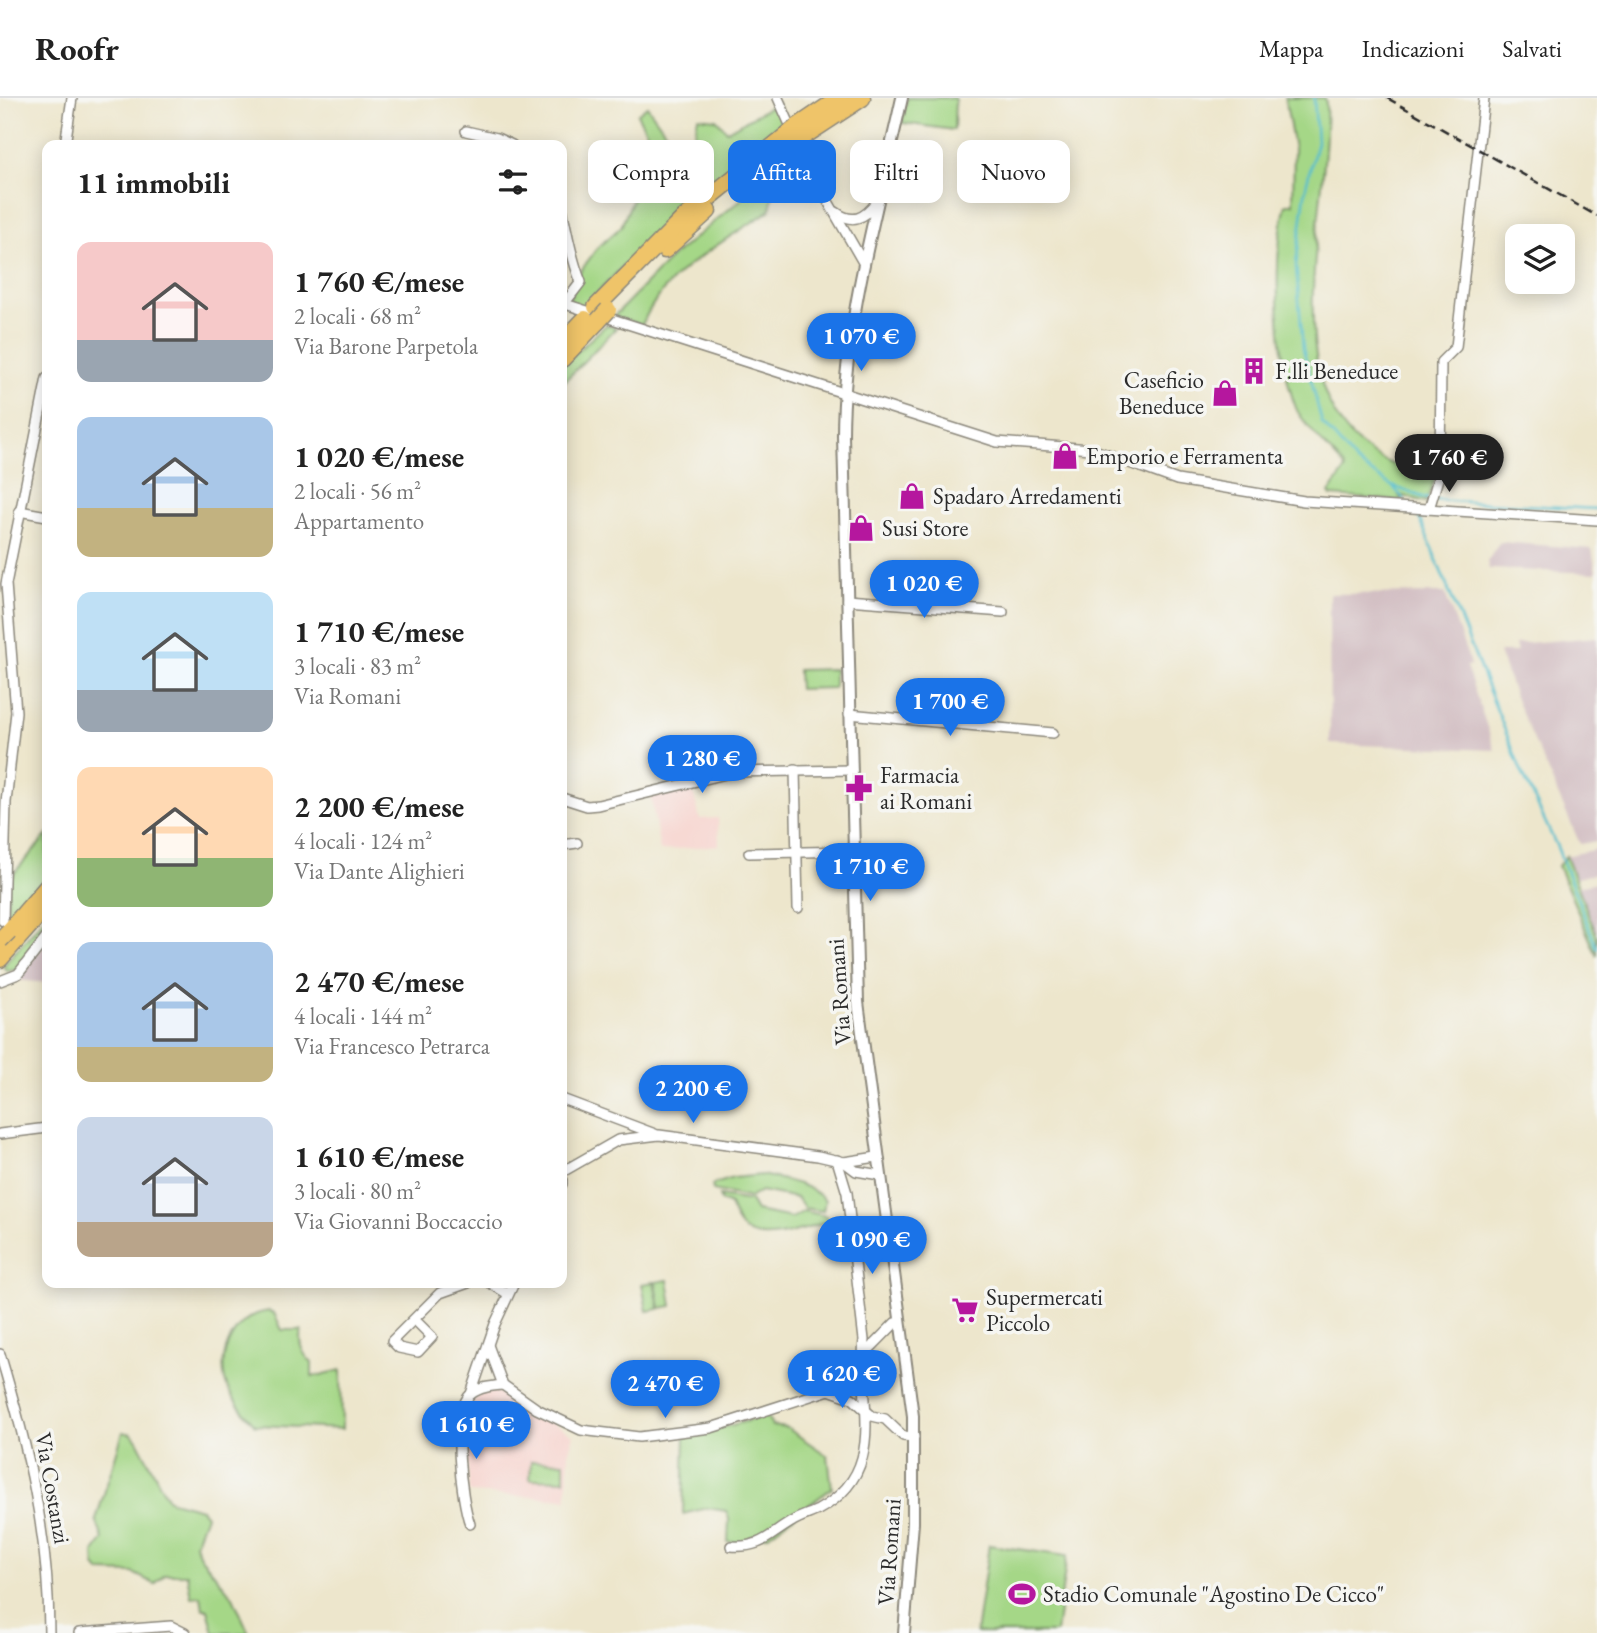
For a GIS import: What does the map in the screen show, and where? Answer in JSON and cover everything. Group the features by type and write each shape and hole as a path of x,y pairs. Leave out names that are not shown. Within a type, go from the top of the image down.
{"highway":[{"path":"567,353 597,314 684,218 840,98"},
{"path":"794,136 862,98"},
{"path":"567,338 597,314"},
{"path":"3,941 42,893"},
{"path":"3,941 42,910"}],"street":[{"path":"66,140 72,98"},
{"path":"778,98 802,153 865,267"},
{"name":"Via Romani","path":"893,140 902,98"},
{"path":"1429,509 1440,472 1441,362 1456,347 1485,98"},
{"path":"466,131 502,140"},
{"path":"849,220 866,214 874,203"},
{"name":"Via Romani","path":"879,203 843,394 858,1002 914,1437 914,1523 904,1633"},
{"path":"831,209 865,226 872,236"},
{"path":"567,230 569,254 581,282 567,299"},
{"path":"846,233 872,236"},
{"path":"567,305 997,442 1100,452 1147,471 1202,484 1304,501 1597,522"},
{"path":"3,941 6,802 16,723 6,584 42,405"},
{"path":"19,511 42,515"},
{"path":"847,600 1003,612"},
{"path":"849,714 1053,733"},
{"path":"795,769 799,908"},
{"path":"567,800 587,806 598,805 734,772 852,770"},
{"path":"567,844 577,843"},
{"path":"749,853 853,851"},
{"path":"0,981 18,974 42,943"},
{"path":"567,1101 659,1135 841,1161 877,1157"},
{"path":"0,1134 42,1129"},
{"path":"567,1169 618,1140 659,1135"},
{"path":"841,1161 856,1171 880,1175"},
{"path":"731,1546 758,1545 839,1494 853,1476 865,1452 867,1412 866,1376 862,1359 864,1339 841,1161"},
{"path":"847,1193 856,1171"},
{"path":"414,1319 440,1293 454,1288"},
{"path":"498,1288 508,1294"},
{"path":"470,1524 464,1505 460,1454 461,1416 511,1288"},
{"path":"488,1345 503,1385 571,1427 639,1437 711,1427 828,1390 862,1359 895,1323 900,1322"},
{"name":"Via Costanzi","path":"0,1354 24,1432 35,1487 49,1575 49,1633"},
{"path":"471,1394 503,1385"},
{"path":"828,1390 846,1395 867,1412 890,1423 904,1436 914,1437"},
{"path":"79,1633 171,1626 185,1633"}],"shaded area":[{"path":"1500,542 1592,549 1596,573 1489,569 1487,562"},
{"path":"1445,593 1471,665 1466,666 1495,750 1330,744 1329,594"},
{"path":"1597,637 1597,841 1580,844 1517,702 1499,652 1517,652 1515,644"},
{"path":"692,788 700,819 718,818 719,845 660,851 651,797"},
{"path":"1597,849 1597,873 1573,879 1566,856"},
{"path":"1597,882 1597,936 1576,887"},
{"path":"42,948 42,983 16,980"},
{"path":"494,1391 574,1435 569,1451 567,1499 469,1493 467,1452 472,1404 478,1395"}],"green space":[{"path":"907,98 955,98 954,130 902,123"},
{"path":"1285,98 1325,98 1326,103 1325,153 1314,268 1313,326 1321,378 1341,423 1378,457 1436,476 1426,502 1399,495 1402,501 1331,496 1329,493 1345,470 1344,466 1310,429 1296,408 1284,362 1278,306 1282,226 1286,204 1293,204 1294,149"},
{"path":"777,103 786,124 767,140 728,140 728,172 714,184 714,140 694,140 698,117 716,119 727,131"},
{"path":"647,106 667,134 667,140 651,140 637,114"},
{"path":"631,203 691,203 654,234 583,308 568,302 580,272 598,247 621,227"},
{"path":"737,203 771,203 770,210 680,273 652,305 642,325 614,316 675,254"},
{"path":"606,325 616,328 567,379 567,360"},
{"path":"834,669 834,688 799,689 798,670"},
{"path":"42,841 42,883 7,922 8,880"},
{"path":"1566,856 1597,936 1597,956 1558,866"},
{"path":"42,921 42,940 19,969 7,971 3,966"},
{"path":"762,1175 811,1189 825,1200 823,1211 804,1208 797,1198 761,1191 750,1198 713,1190 712,1185 733,1178"},
{"path":"719,1196 750,1201 756,1211 792,1218 804,1211 826,1216 828,1222 782,1235 757,1236 739,1225 730,1205 721,1201"},
{"path":"668,1280 672,1306 660,1308 656,1282"},
{"path":"654,1282 659,1309 647,1311 642,1284"},
{"path":"269,1311 274,1313 282,1330 301,1330 303,1352 312,1363 312,1377 341,1370 342,1429 255,1425 233,1398 225,1380 224,1357 227,1346 239,1326 258,1314"},
{"path":"767,1416 772,1426 787,1428 828,1456 832,1488 767,1536 753,1536 745,1543 728,1542 729,1519 726,1511 707,1508 683,1514 685,1437"},
{"path":"123,1432 132,1434 137,1440 168,1500 201,1509 206,1515 195,1544 200,1556 233,1597 249,1633 214,1633 208,1609 203,1609 201,1596 191,1597 187,1574 165,1574 155,1584 133,1573 100,1572 95,1566 94,1552 103,1539 96,1520"},
{"path":"531,1461 564,1462 564,1480 530,1479"},
{"name":"Stadio Comunale \"Agostino De Cicco\"","path":"989,1545 1067,1556 1056,1633 976,1633"}],"waterway":[{"path":"1314,98 1317,142 1306,186 1296,265 1303,348 1322,423 1357,463 1392,486 1428,499"},
{"path":"1393,487 1405,500"},
{"path":"1434,500 1597,509"},
{"path":"1418,514 1521,770 1557,847 1597,948"}],"railway":[{"path":"1387,98 1597,216"}],"place":[{"name":"F.lli Beneduce","path":"1254,371"},
{"name":"Caseficio Beneduce","path":"1225,393"},
{"name":"Emporio e Ferramenta","path":"1065,456"},
{"name":"Spadaro Arredamenti","path":"912,496"},
{"name":"Susi Store","path":"861,528"},
{"name":"Farmacia ai Romani","path":"859,788"},
{"name":"Supermercati Piccolo","path":"965,1310"},
{"name":"Stadio Comunale \"Agostino De Cicco\"","path":"1022,1594"}]}
